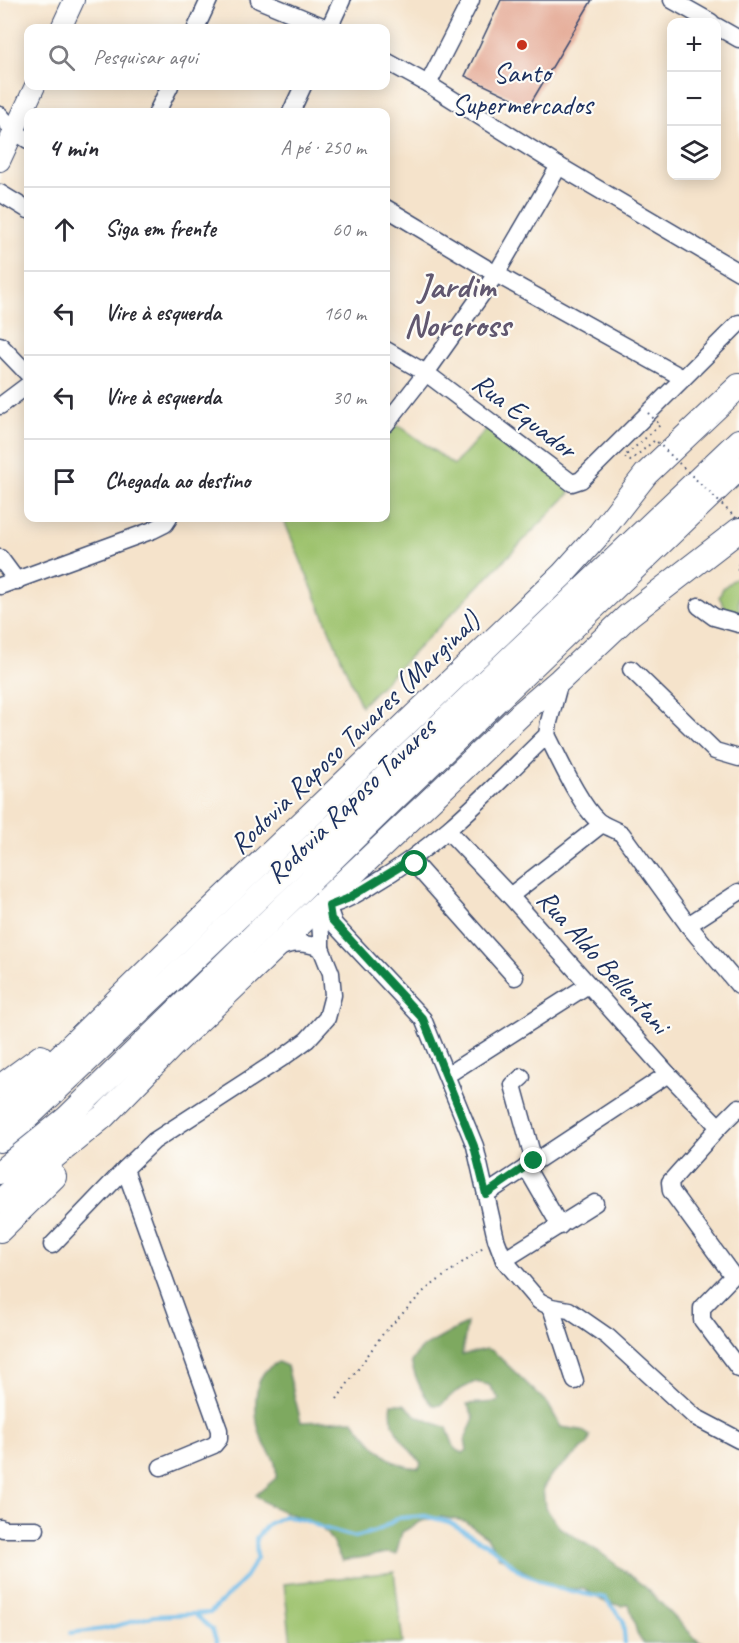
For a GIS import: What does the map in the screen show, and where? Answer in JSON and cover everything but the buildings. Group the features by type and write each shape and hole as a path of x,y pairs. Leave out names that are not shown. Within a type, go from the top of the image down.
{"highway":[{"name":"Rodovia Raposo Tavares (Marginal)","path":"0,1113 44,1073 306,817 562,576 600,533 646,474 739,386"},
{"name":"Rodovia Raposo Tavares","path":"0,1140 20,1124 739,441"},
{"name":"Rodovia Raposo Tavares","path":"0,1172 67,1118 379,813 739,468"},
{"path":"0,1201 104,1116 174,1044 267,956 328,908 524,711 629,615 739,530"},
{"path":"0,1087 106,1010"},
{"path":"0,1230 93,1137 104,1116"}],"main road":[{"path":"63,24 74,0"},
{"path":"29,108 34,90"},
{"path":"0,161 21,136"}],"street":[{"path":"198,24 209,0"},
{"path":"259,0 318,24"},
{"path":"330,24 342,0"},
{"path":"428,84 471,0"},
{"path":"672,0 704,18"},
{"path":"721,27 737,32"},
{"path":"390,63 739,272"},
{"path":"159,108 168,90"},
{"path":"293,108 301,90"},
{"path":"0,115 21,136"},
{"path":"390,419 426,373 496,274 559,166"},
{"path":"0,193 24,208"},
{"path":"390,210 496,274 683,378"},
{"path":"648,413 739,323"},
{"path":"0,345 24,370"},
{"name":"Rua Equador","path":"390,352 426,373 572,483 580,480 648,413"},
{"path":"0,406 24,388"},
{"path":"0,586 153,530 166,522"},
{"path":"0,558 17,581"},
{"path":"699,606 714,618 739,624"},
{"path":"631,669 715,751 739,758"},
{"path":"560,680 547,735 574,788 602,824 622,834 688,925 739,986"},
{"path":"328,908 411,860 448,831 547,735"},
{"path":"510,896 602,824"},
{"name":"Rua Aldo Bellentani","path":"448,831 510,896 718,1127"},
{"path":"411,860 515,977"},
{"path":"688,925 739,892"},
{"path":"52,1245 154,1141 285,1056 307,1040 327,1018 333,995 331,973 321,942 328,908"},
{"path":"328,908 423,1019 474,1146 496,1239 504,1260 539,1301 551,1307 569,1310 608,1337 695,1417 739,1440"},
{"path":"267,956 282,947 293,944 321,942"},
{"path":"447,1076 588,985"},
{"path":"486,1194 668,1074"},
{"path":"522,1077 513,1085 530,1164 560,1226"},
{"path":"739,1107 718,1127 670,1182 671,1191 736,1273 702,1308 702,1320 739,1369"},
{"path":"125,1169 219,1430 219,1439 214,1445 161,1467"},
{"path":"504,1260 594,1203"},
{"path":"551,1307 575,1381"},
{"path":"0,1527 3,1529 36,1528"}],"path":[{"path":"648,413 660,425 624,457 630,461 655,440 739,521"},
{"path":"739,564 736,567 739,570"},
{"path":"337,1399 382,1335 424,1291 480,1249"}],"green space":[{"path":"395,426 401,427 454,465 489,426 565,482 570,493 361,706 285,522 390,522 390,432"},
{"path":"739,575 739,613 726,609 719,597 723,588"},
{"path":"467,1323 462,1355 486,1349 493,1351 548,1404 561,1427 581,1430 590,1436 588,1444 551,1475 543,1488 545,1507 559,1527 601,1553 645,1587 699,1642 705,1643 643,1643 637,1633 629,1604 622,1606 603,1601 584,1589 560,1589 541,1581 499,1557 487,1537 464,1521 441,1517 422,1521 402,1532 396,1554 387,1553 342,1561 331,1540 322,1529 271,1506 256,1495 276,1478 274,1461 259,1432 256,1394 261,1377 266,1370 278,1362 287,1366 301,1422 353,1420 389,1459 408,1467 419,1468 421,1463 399,1436 392,1421 392,1404 404,1404 417,1416 447,1428 455,1449 463,1453 467,1450 465,1439 474,1418 467,1404 497,1402 499,1399 489,1385 475,1382 455,1392 441,1405 433,1405 422,1391 411,1362 420,1349"},
{"path":"394,1572 403,1643 291,1643 284,1584"}],"waterway":[{"path":"70,1633 104,1629 154,1616 210,1613 244,1579 257,1558 256,1538 268,1524 284,1516 304,1520 355,1537 379,1530 398,1518 425,1516 449,1522 491,1547 521,1572 556,1588 605,1598 623,1620 625,1643"},
{"path":"194,1614 212,1629 217,1643"}],"place":[{"name":"Santo Supermercados","path":"522,45"}],"district":[{"name":"Jardim Norcross","path":"457,304"}],"route":[{"path":"415,864 411,860 347,899 329,906 331,919 423,1019 474,1146 486,1194 534,1161"}]}
